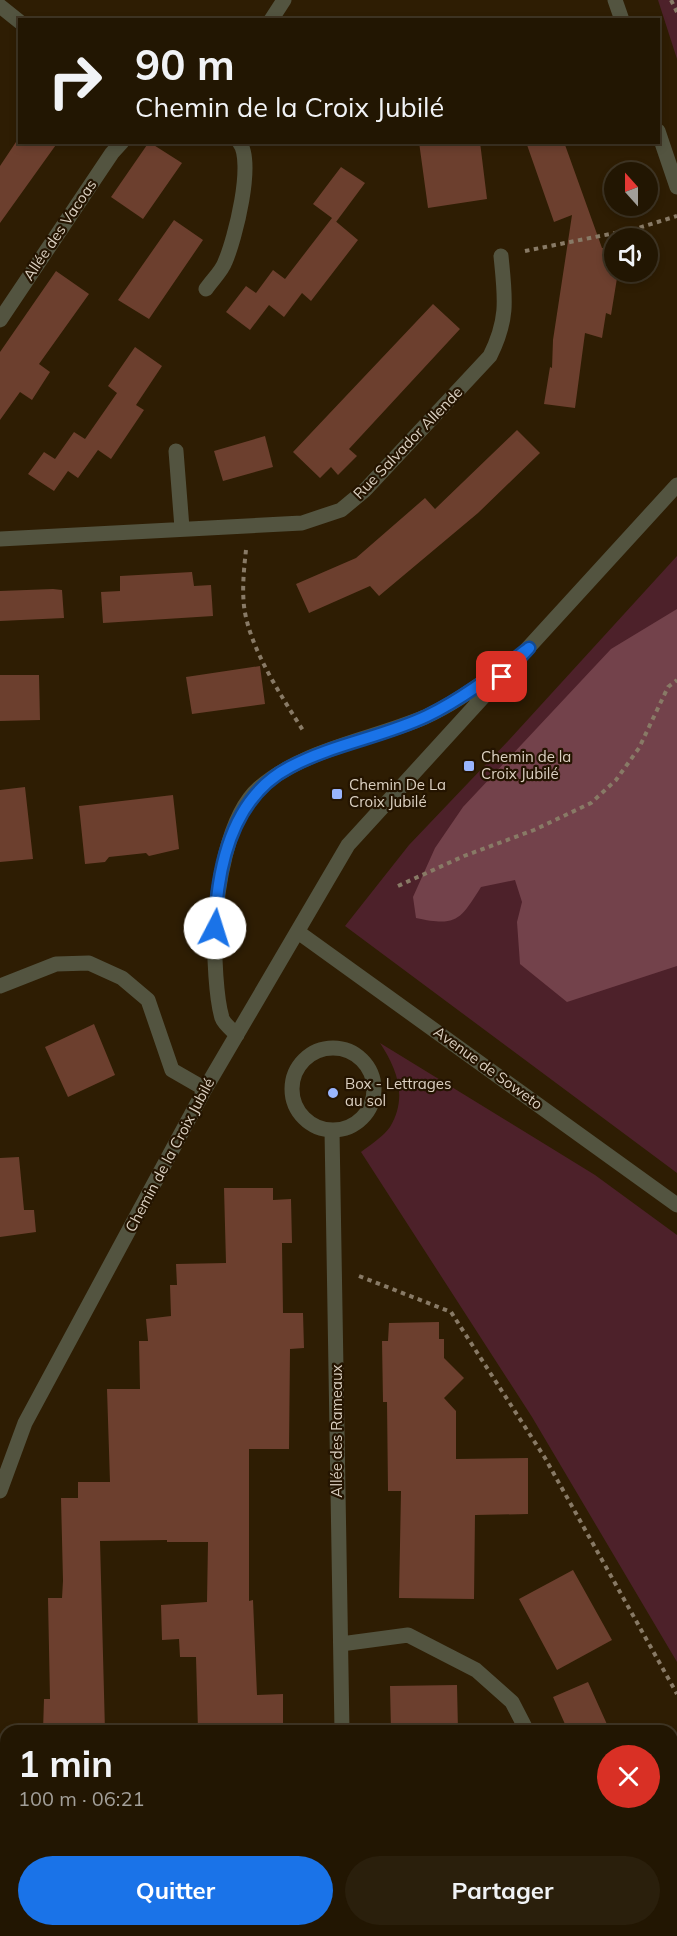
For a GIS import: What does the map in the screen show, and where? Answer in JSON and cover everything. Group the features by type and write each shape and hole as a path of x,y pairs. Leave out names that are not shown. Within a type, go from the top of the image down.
{"street":[{"path":"272,18 284,0"},
{"path":"615,0 621,18"},
{"path":"0,6 18,20"},
{"path":"660,137 677,187"},
{"name":"Allée des Vacoas","path":"0,320 120,144"},
{"path":"206,289 225,263 245,185 246,160 240,144"},
{"name":"Rue Salvador Allende","path":"0,539 303,523 341,510 365,490 490,356 502,333 507,308 501,256"},
{"path":"176,451 182,528"},
{"name":"Chemin de la Croix Jubilé","path":"0,1491 25,1423 205,1089 348,845 677,485"},
{"path":"237,1035 222,1020 214,948 215,908 227,848 237,820 258,789 290,767 426,716 476,688 529,648"},
{"name":"Avenue de Soweto","path":"298,933 319,945 677,1205"},
{"path":"0,986 56,964 89,963 122,978 148,1000 172,1070 205,1089"},
{"path":"334,1048 352,1053 367,1066 374,1090 366,1114 345,1128 332,1130 318,1127 306,1120 297,1109 292,1096 292,1081 298,1068 307,1057 320,1050 334,1048"},
{"name":"Allée des Rameaux","path":"332,1130 342,1725"},
{"path":"341,1644 408,1635 476,1670 512,1702 524,1725"}],"path":[{"path":"671,0 677,12"},
{"path":"501,256 635,229 677,216"},
{"path":"249,525 243,587 244,608 265,666 304,732"},
{"path":"398,886 464,856 534,830 591,803 616,780 639,748 668,687 677,680"},
{"path":"335,1265 451,1312 545,1458 677,1694"}],"shaded area":[{"path":"658,0 677,0 677,59"},
{"path":"677,556 677,1173 345,926 409,845 509,740"},
{"path":"677,609 677,966 567,1002 520,964 517,922 522,902 515,880 481,887 462,914 449,921 440,922 416,918 413,897 435,848 463,807 611,649"},
{"path":"380,1043 595,1175 677,1235 677,1662 532,1417 361,1152 390,1127 398,1105 399,1094 395,1073"}],"building":[{"path":"16,142 18,144 57,144 0,223 0,166"},
{"path":"148,144 152,144 182,163 143,219 111,197"},
{"path":"419,144 480,144 487,199 428,208"},
{"path":"527,144 565,144 602,248 604,248 604,282 616,282 611,315 606,313 602,338 585,333 575,408 544,404 550,367 552,368 553,340 572,215 554,222"},
{"path":"341,167 365,183 336,222 358,240 311,301 302,293 284,317 269,305 250,330 226,312 246,286 256,293 273,270 285,279 332,218 313,204"},
{"path":"174,220 203,240 149,319 118,300"},
{"path":"56,271 89,294 39,364 50,372 32,400 20,392 0,420 0,352"},
{"path":"433,304 460,329 349,449 357,456 338,475 331,467 320,478 293,452"},
{"path":"135,347 162,366 136,405 144,410 111,459 98,450 78,478 68,471 54,491 28,474 44,452 55,459 74,432 85,439 117,393 108,386"},
{"path":"517,430 540,453 478,513 379,596 370,586 309,613 296,584 356,558 425,498 435,509"},
{"path":"265,436 273,467 223,481 214,451"},
{"path":"192,572 194,586 211,585 213,616 103,623 101,592 120,591 120,576"},
{"path":"62,590 64,618 0,621 0,591"},
{"path":"260,666 265,704 192,714 186,677"},
{"path":"0,675 39,675 40,720 0,721"},
{"path":"25,787 33,859 0,862 0,790"},
{"path":"173,795 179,849 149,856 146,853 109,857 105,862 85,864 79,806"},
{"path":"94,1024 115,1075 68,1097 45,1047"},
{"path":"19,1157 24,1210 34,1210 36,1232 0,1237 0,1158"},
{"path":"224,1188 273,1188 273,1200 291,1199 292,1243 282,1243 283,1313 303,1313 304,1348 290,1349 289,1449 249,1449 249,1601 253,1600 257,1695 283,1694 283,1725 198,1725 196,1657 180,1657 179,1639 162,1640 161,1605 207,1602 208,1542 167,1542 167,1540 100,1541 105,1725 43,1725 44,1699 50,1699 48,1598 62,1598 61,1498 78,1498 78,1482 110,1482 107,1389 140,1389 139,1341 148,1341 146,1319 171,1316 170,1285 177,1285 176,1264 226,1263"},
{"path":"439,1322 439,1339 444,1339 444,1358 464,1378 444,1398 456,1411 456,1459 528,1458 528,1514 475,1515 474,1599 399,1598 401,1491 388,1491 387,1402 383,1402 382,1341 388,1341 389,1323"},
{"path":"573,1570 612,1640 557,1670 519,1599"},
{"path":"588,1682 607,1725 565,1725 553,1697"},
{"path":"457,1685 458,1725 391,1725 390,1686"}],"place":[{"name":"Chemin de la Croix Jubilé","path":"469,766"},
{"name":"Chemin De La Croix Jubilé","path":"337,794"},
{"name":"Box - Lettrages au sol","path":"333,1093"}],"route":[{"path":"215,928 215,908 227,848 237,820 258,789 290,767 426,716 476,688 529,648 502,677"}]}
